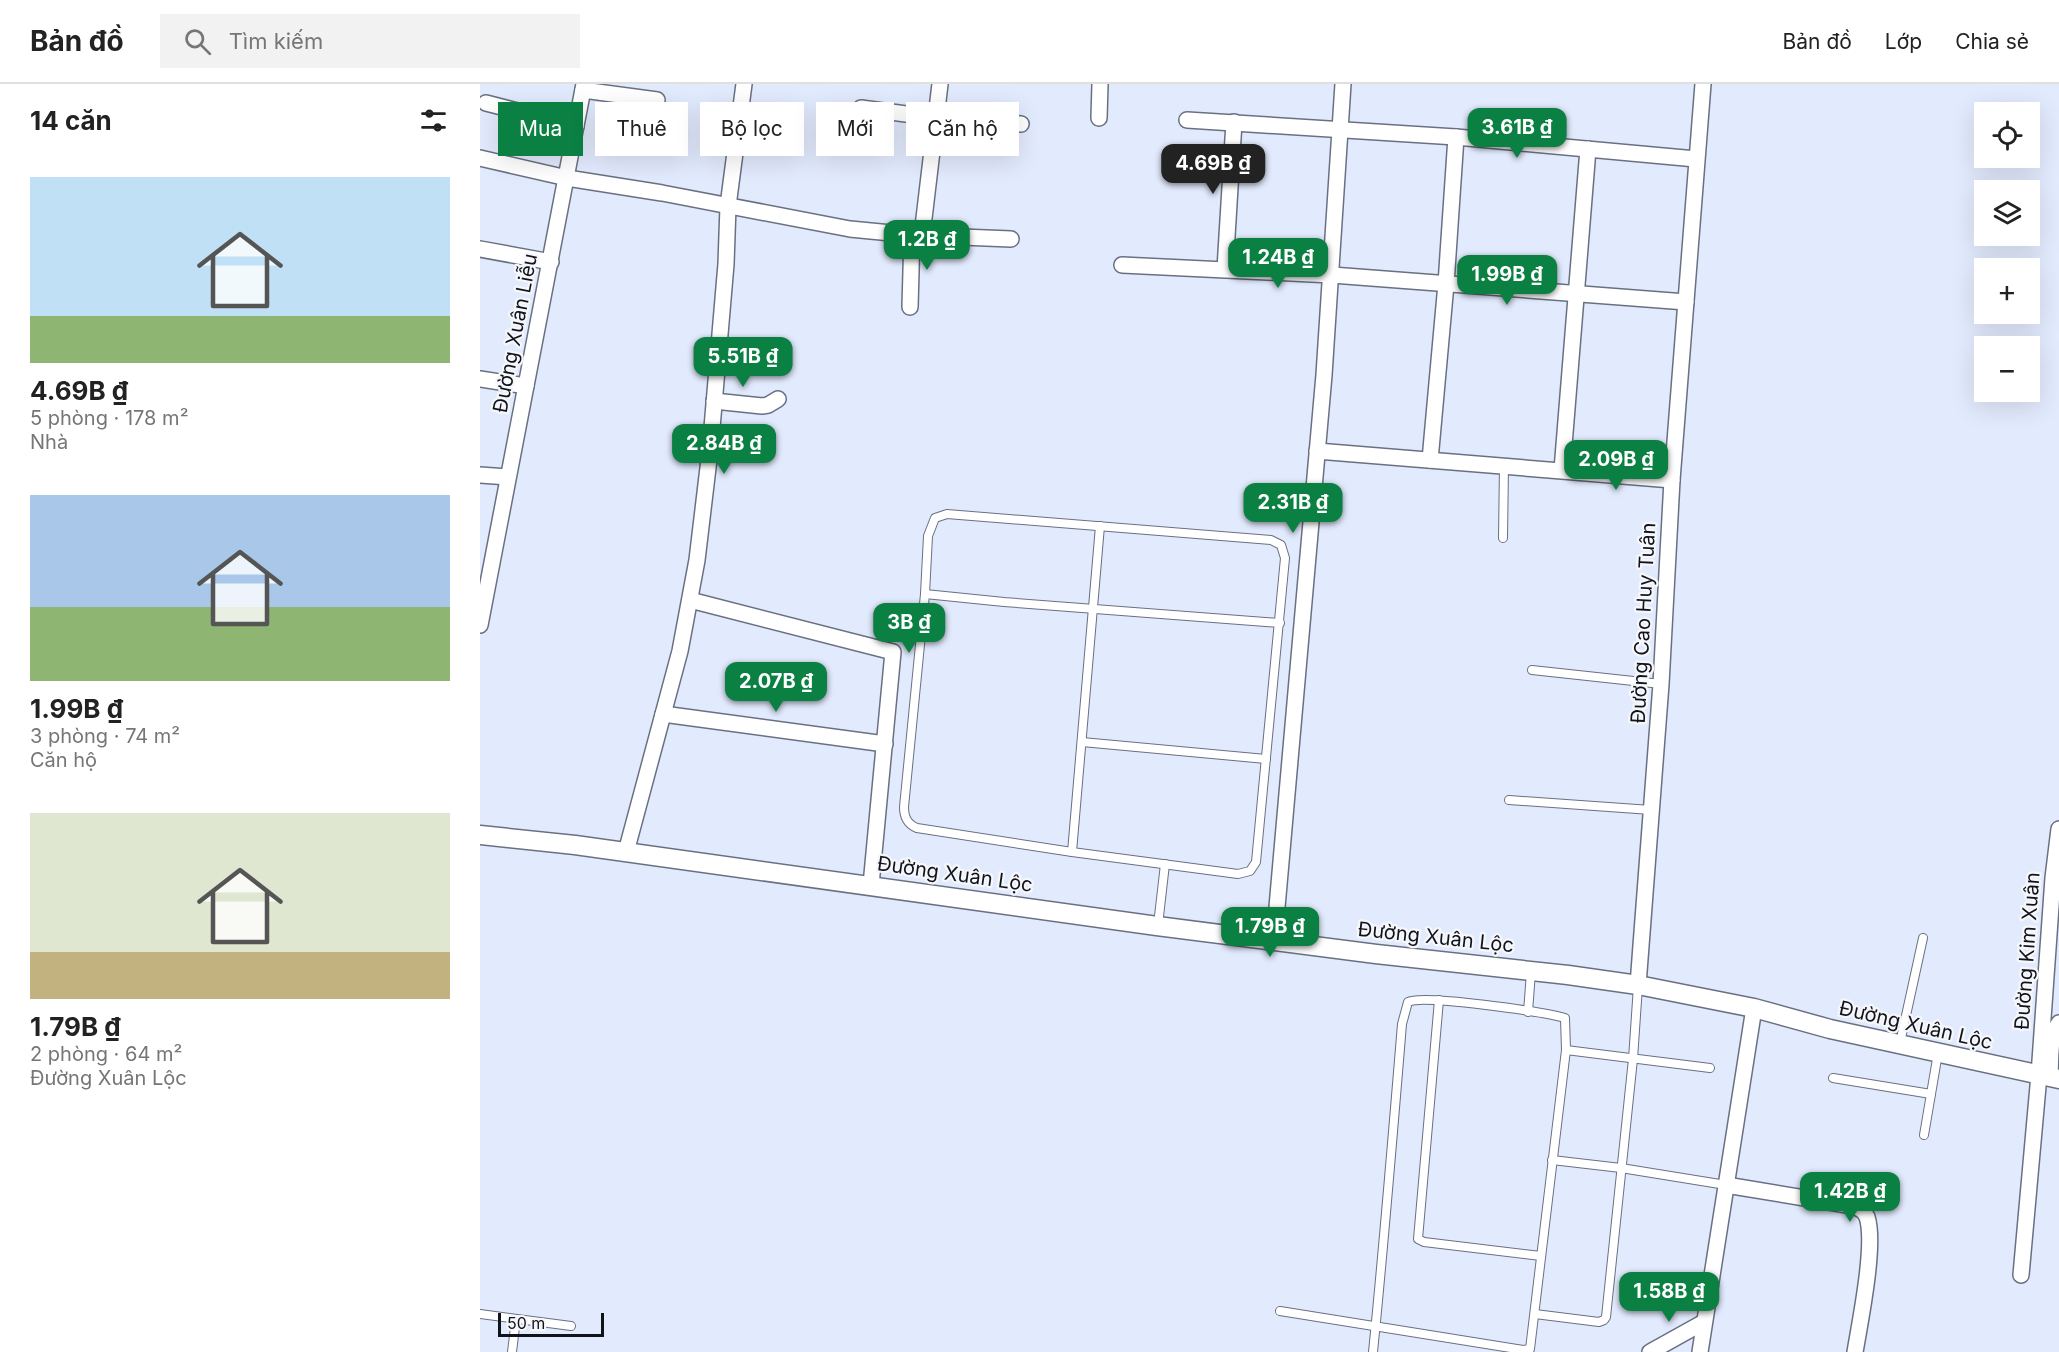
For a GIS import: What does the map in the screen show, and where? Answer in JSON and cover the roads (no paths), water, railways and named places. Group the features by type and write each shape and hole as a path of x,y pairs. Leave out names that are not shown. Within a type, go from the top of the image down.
{"street":[{"path":"626,852 680,651 690,600 705,498 726,264 728,206 744,84"},
{"path":"938,102 940,84"},
{"path":"1099,118 1100,84"},
{"path":"1274,941 1332,275 1342,84"},
{"name":"Đường Cao Huy Tuân","path":"1638,985 1661,684 1672,480 1703,84"},
{"path":"583,87 657,100"},
{"name":"Đường Xuân Liễu","path":"580,102 583,87"},
{"path":"486,103 498,106"},
{"path":"1187,120 1456,137 1696,159"},
{"path":"1225,269 1234,122"},
{"path":"1430,460 1446,284 1456,137"},
{"path":"1562,470 1588,148"},
{"name":"Đường Xuân Liễu","path":"480,625 571,156"},
{"path":"910,306 917,235 930,156"},
{"path":"480,158 567,177 850,229 917,235 1011,239"},
{"path":"480,249 550,262"},
{"path":"1122,265 1332,275 1686,302"},
{"path":"480,379 526,387"},
{"path":"714,401 762,406 778,399"},
{"path":"1317,451 1672,480"},
{"path":"480,475 508,477"},
{"path":"690,600 893,652 871,885"},
{"path":"663,714 885,744"},
{"name":"Đường Kim Xuân","path":"2049,1077 2059,829"},
{"name":"Đường Xuân Lộc","path":"480,835 626,852 1157,926 1376,954 1531,970 1638,985 1754,1008 1830,1029 2049,1077"},
{"path":"1700,1352 1754,1008"},
{"path":"2021,1275 2054,1038 2059,1023"},
{"path":"1726,1185 1862,1209 1868,1220 1869,1248 1867,1279 1855,1352"},
{"path":"1650,1352 1704,1322"}],"lane":[{"path":"1503,538 1504,465"},
{"path":"947,514 1100,526 1277,542 1285,553 1256,862 1251,871 1238,874 1072,852 918,828 908,823 904,807 925,594 929,529 932,521 938,516 947,514"},
{"path":"1072,852 1100,526"},
{"path":"925,594 1280,623"},
{"path":"1532,670 1661,684"},
{"path":"1082,742 1266,759"},
{"path":"1509,800 1651,810"},
{"path":"1157,926 1165,864"},
{"path":"1900,1045 1923,938"},
{"path":"1527,1012 1531,970"},
{"path":"1535,1314 1599,1322 1606,1317 1633,1059 1638,985"},
{"path":"1280,1311 1375,1327 1529,1350 1566,1050 1565,1018 1439,1000 1413,999 1408,1002 1402,1024 1389,1184 1375,1327 1372,1352"},
{"path":"1439,1000 1418,1239 1424,1242 1541,1256"},
{"path":"1566,1050 1710,1068"},
{"path":"1924,1135 1938,1053"},
{"path":"1833,1078 1931,1094"},
{"path":"1552,1160 1621,1168 1726,1185"},
{"path":"480,1314 571,1326"},
{"path":"512,1352 516,1319"}]}
